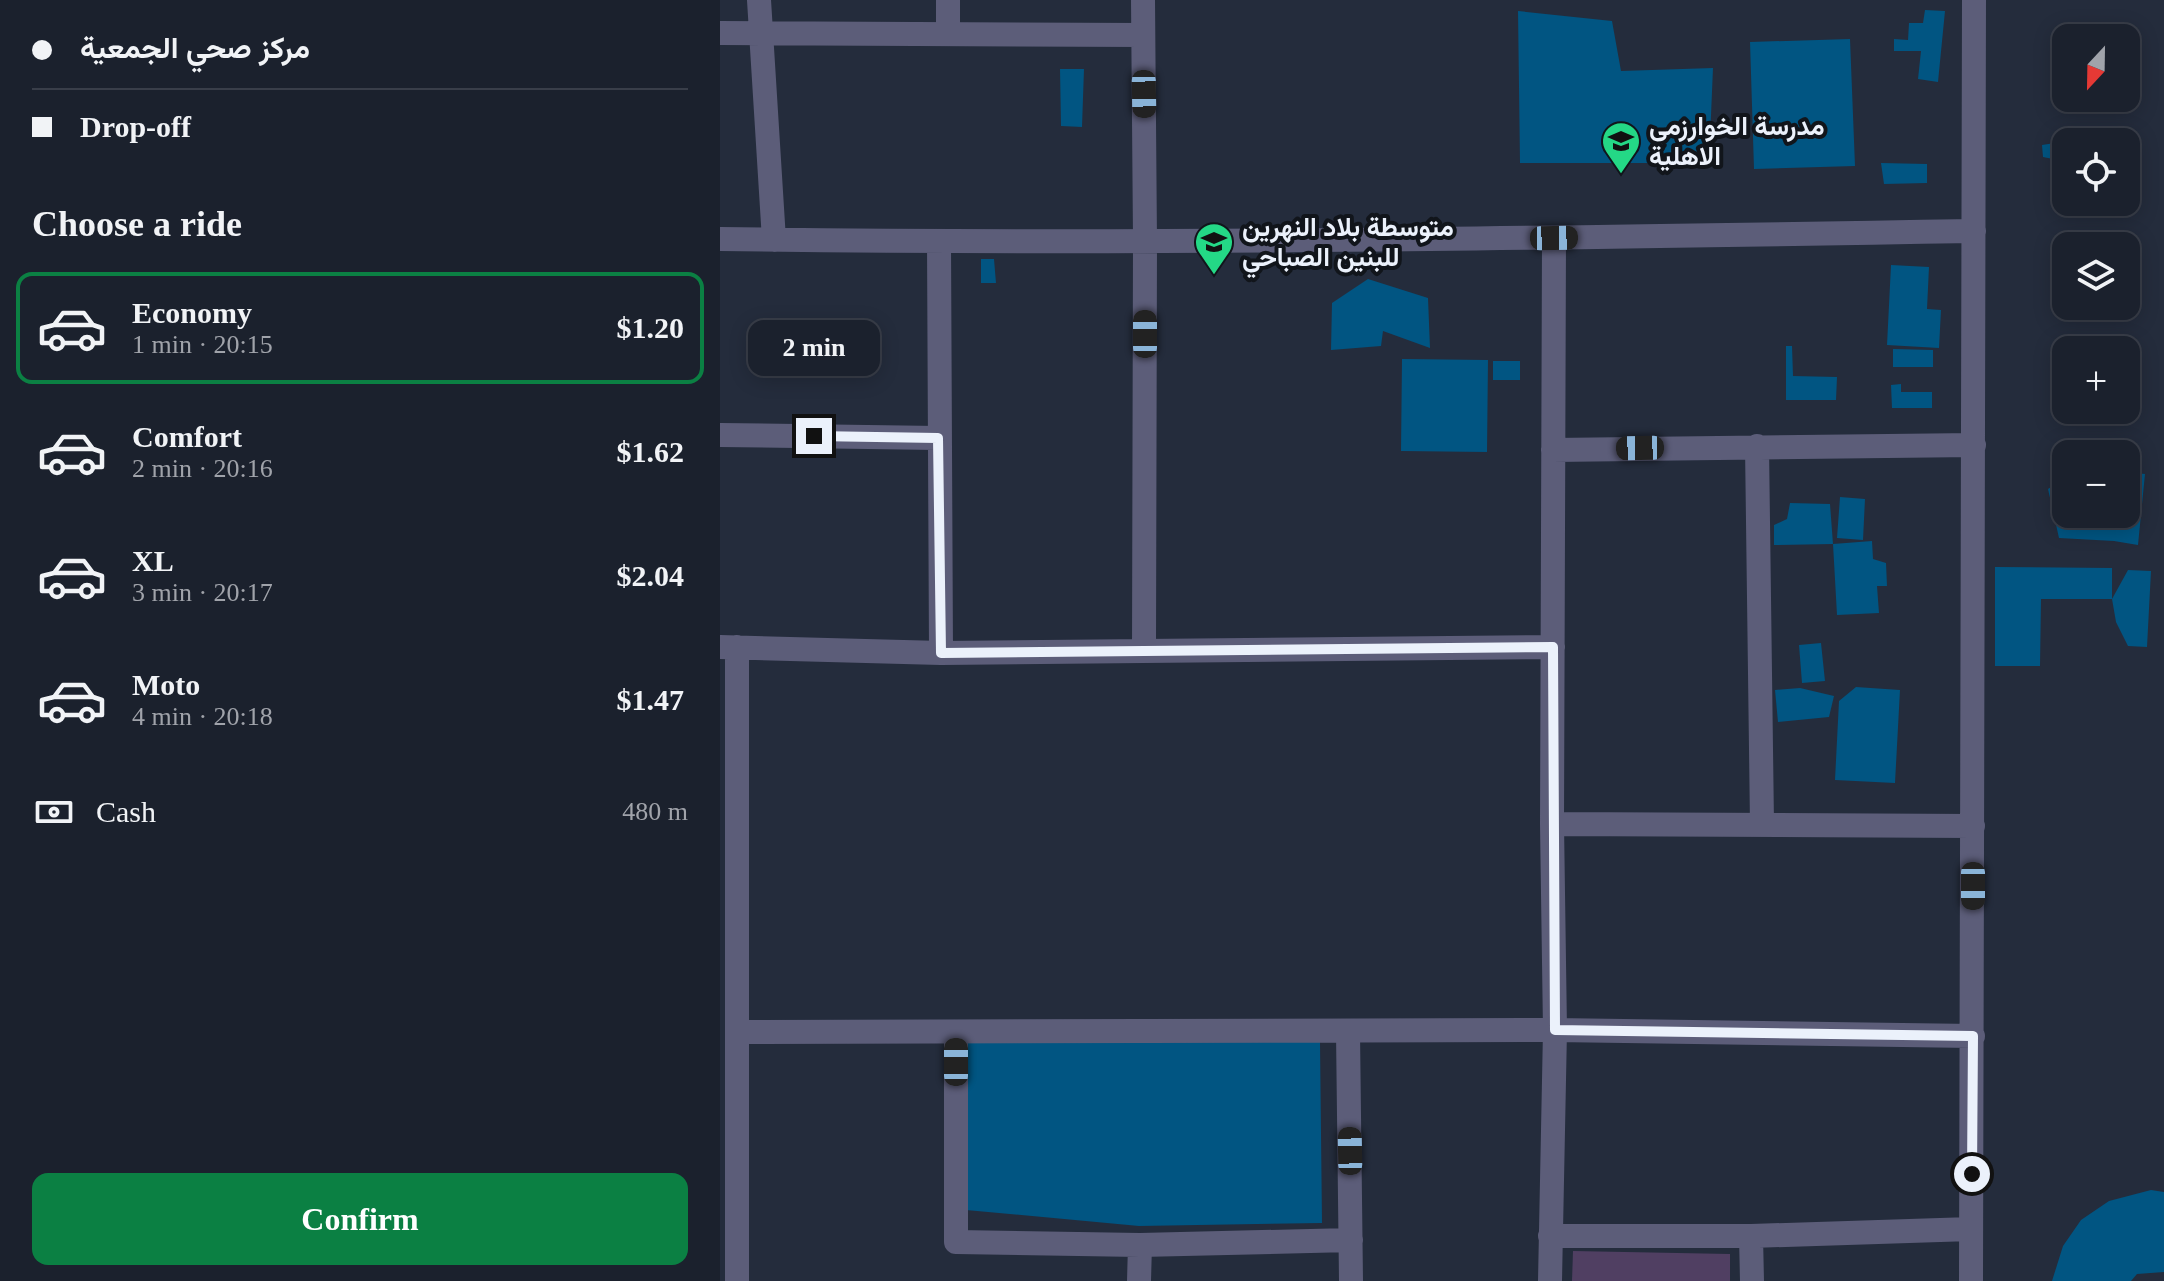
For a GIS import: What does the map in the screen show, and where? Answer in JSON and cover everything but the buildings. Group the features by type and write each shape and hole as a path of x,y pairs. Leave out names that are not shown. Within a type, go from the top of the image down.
{"street":[{"path":"759,0 774,240"},
{"path":"948,0 948,33"},
{"path":"1143,0 1144,650"},
{"path":"1971,1281 1974,0"},
{"path":"720,33 1143,35"},
{"path":"720,239 939,242 1554,238 1974,231"},
{"path":"1550,1281 1555,1030 1552,824 1554,238"},
{"path":"939,242 941,653"},
{"path":"720,435 938,438"},
{"path":"1553,450 1974,445"},
{"path":"1757,446 1762,824"},
{"path":"737,1281 728,1236 737,1032 728,857 728,647 941,653 1553,647"},
{"path":"1552,824 1973,826"},
{"path":"737,1032 1555,1030 1973,1036"},
{"path":"956,1032 956,1242 1140,1245 1351,1240"},
{"path":"1348,1032 1351,1281"},
{"path":"1550,1236 1751,1236 1971,1229"},
{"path":"1751,1236 1752,1281"},
{"path":"1139,1281 1140,1245"}],"shaded area":[{"path":"1573,1251 1730,1254 1730,1281 1572,1281"}],"place":[{"name":"مدرسة الخوارزمي الاهلية","path":"1621,175"},
{"name":"متوسطة بلاد النهرين للبنين الصباحي","path":"1214,276"}],"route":[{"path":"814,436 938,438 941,653 1553,647 1555,1030 1973,1036 1972,1174"}]}
